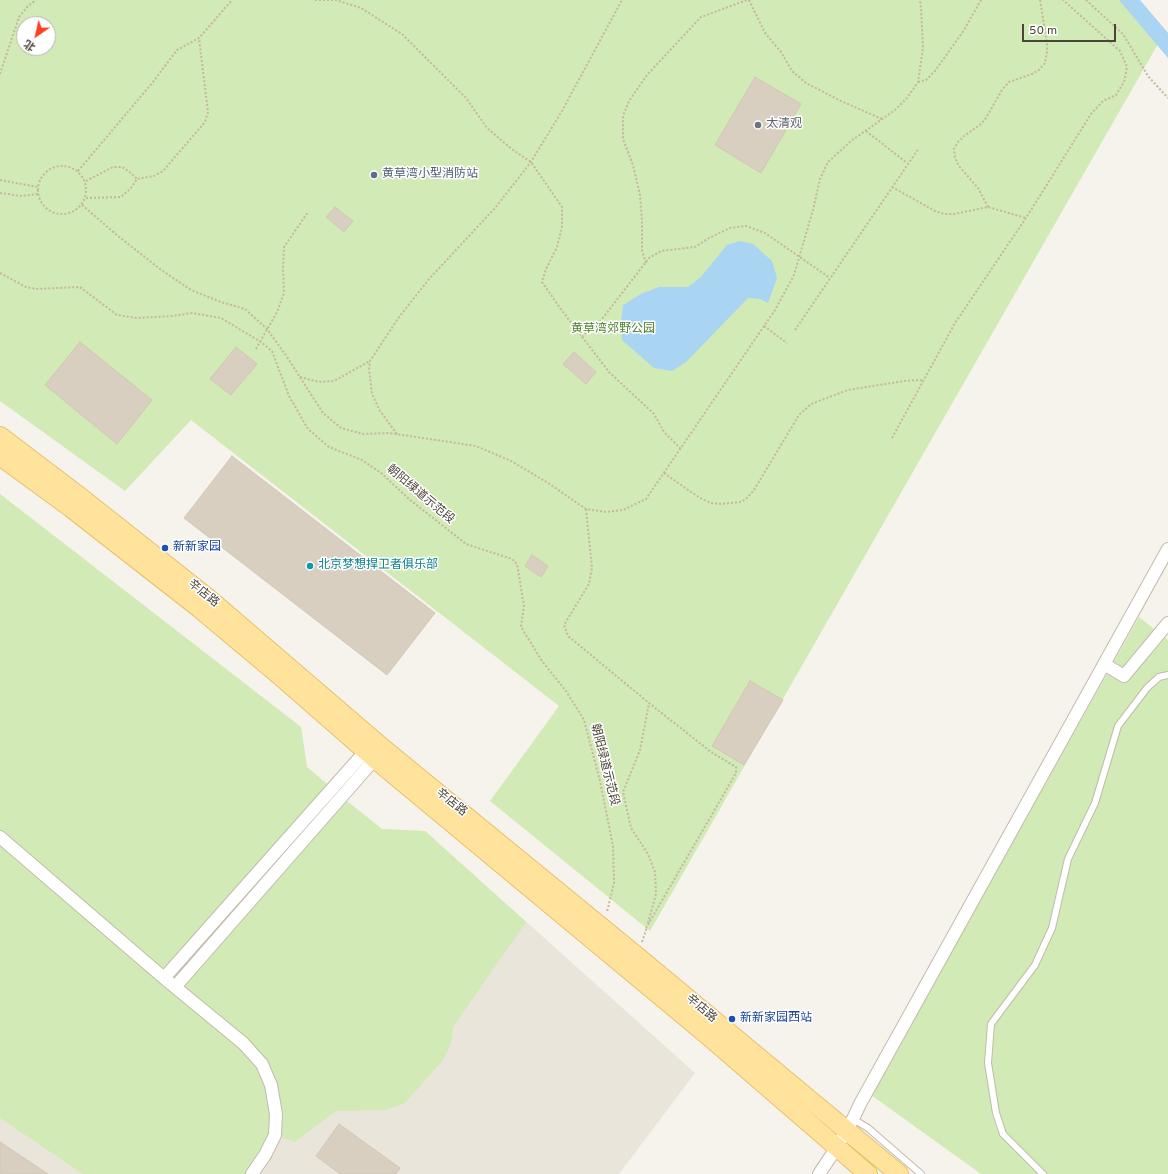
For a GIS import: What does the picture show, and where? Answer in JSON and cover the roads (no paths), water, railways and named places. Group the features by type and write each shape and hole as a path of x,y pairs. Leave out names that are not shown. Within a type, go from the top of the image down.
{"main road":[{"name":"辛店路","path":"0,436 207,597 375,750 868,1174"},
{"name":"辛店路","path":"0,456 71,508 199,608 279,675 603,928 850,1124 899,1174"}],"street":[{"path":"819,1174 850,1124 1168,549"},
{"path":"1104,664 1124,676 1168,623"},
{"path":"164,978 375,750"},
{"path":"175,987 375,750"},
{"path":"0,837 164,978 243,1043 262,1064 271,1085 276,1114 275,1135 265,1155 252,1174"}],"lane":[{"path":"1043,1174 1003,1134 998,1120 988,1063 991,1024 1035,965 1052,928 1068,858 1095,803 1118,726 1148,688 1159,677 1168,675"},
{"path":"850,1124 868,1128 921,1174"}],"water":[{"path":"1119,0 1140,0 1168,33 1168,58"},
{"path":"740,241 753,244 772,261 777,278 768,303 760,299 748,298 686,362 672,371 654,368 622,340 621,322 623,305 641,294 659,287 688,287 701,277 727,245"}],"place":[{"name":"太清观","path":"758,125"},
{"name":"黄草湾小型消防站","path":"374,175"},
{"name":"新新家园","path":"165,548"},
{"name":"北京梦想捍卫者俱乐部","path":"310,566"},
{"name":"新新家园西站","path":"732,1019"}],"park label":[{"name":"黄草湾郊野公园","path":"613,330"}]}
